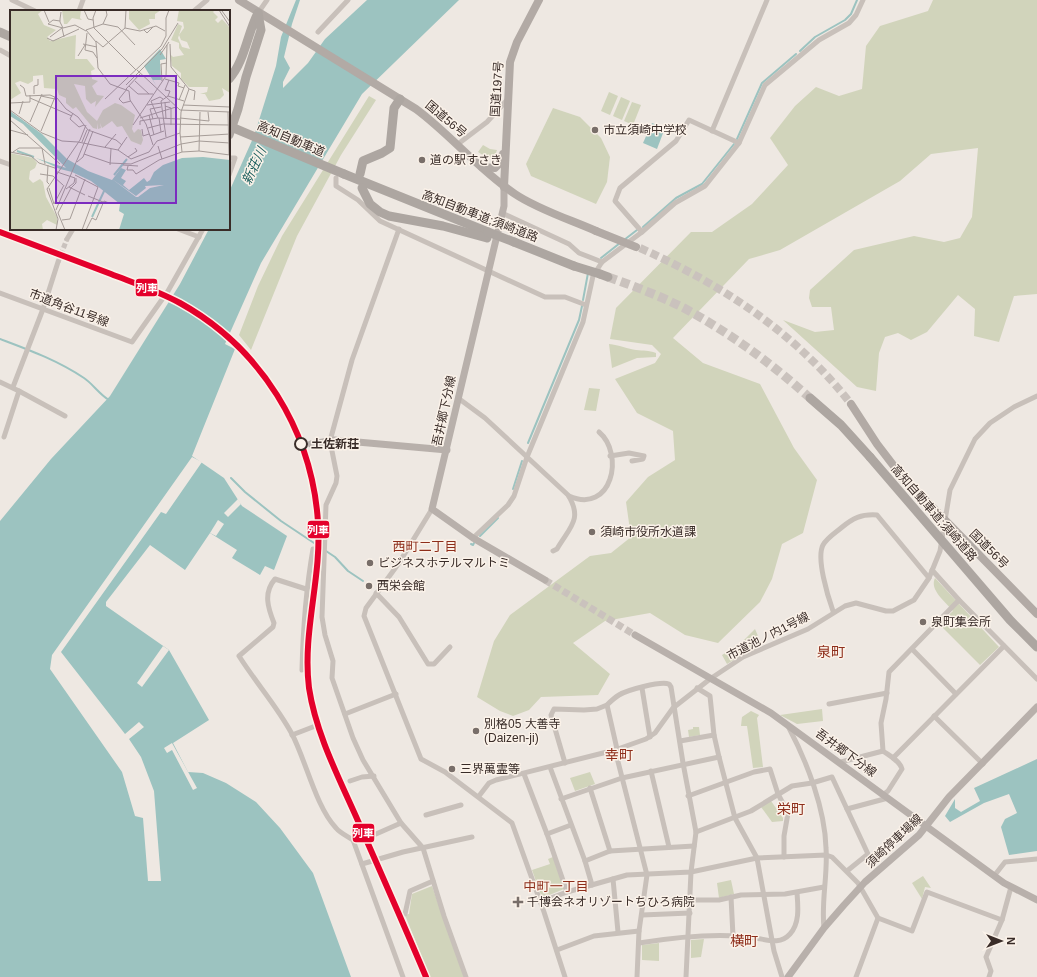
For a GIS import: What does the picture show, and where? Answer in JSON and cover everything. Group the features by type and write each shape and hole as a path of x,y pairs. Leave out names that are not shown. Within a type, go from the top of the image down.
{"highway":[{"name":"国道56号","path":"239,0 399,99 427,118 504,186 527,201 638,248"},
{"name":"国道197号","path":"504,186 511,55 539,0"},
{"path":"230,78 237,67 251,26 258,13"},
{"path":"230,132 261,30 258,13"},
{"path":"0,31 10,34"},
{"path":"0,31 10,36"},
{"path":"360,174 363,162 382,154 390,148 394,108 399,99"},
{"name":"高知自動車道","path":"230,126 340,176"},
{"path":"481,166 493,169 500,164 503,158 506,140"},
{"name":"高知自動車道;須崎道路","path":"340,176 487,235"},
{"path":"362,188 370,204 380,212 389,216 487,235 604,276"},
{"name":"高知自動車道;須崎道路","path":"810,398 841,425 870,456 1010,620 1037,647"},
{"name":"国道56号","path":"851,404 888,460 945,522 1037,614"}],"main road":[{"name":"吾井郷下分線","path":"432,510 502,213 504,186"},
{"path":"311,444 330,441 447,450"},
{"path":"432,510 473,538 545,580"},
{"name":"吾井郷下分線","path":"635,634 710,679 771,713 841,762 994,876 1010,887 1037,900"},
{"name":"須崎停車場線","path":"788,977 824,928 861,887 927,826 949,797 1037,708"}],"street":[{"path":"12,0 33,10"},
{"path":"79,10 83,0"},
{"path":"195,10 207,0"},
{"path":"258,13 267,0"},
{"path":"318,32 348,0"},
{"path":"712,131 768,0"},
{"path":"473,538 511,500 566,358 578,334 593,276 602,262 642,232 675,203 705,186 739,143 765,85 818,40 849,23 856,15 863,0"},
{"path":"0,50 10,55"},
{"path":"458,144 486,122 508,99"},
{"path":"642,232 615,201 620,188 676,141 689,120 739,143"},
{"path":"230,158 235,158 230,172"},
{"path":"0,161 10,165"},
{"path":"340,176 336,186 358,200 380,220 488,269 545,297 565,297 586,305"},
{"path":"502,213 569,244 579,253 602,262"},
{"path":"399,229 352,360 330,441 337,476 336,483 326,505 322,617 323,626 333,661 332,678 363,760 401,823 423,848 466,977"},
{"path":"67,239 72,230"},
{"path":"181,230 199,237 202,230"},
{"name":"市道角谷11号線","path":"0,293 132,342 168,291 199,237"},
{"path":"13,388 43,309 58,262"},
{"path":"0,382 66,416"},
{"path":"4,437 20,391"},
{"name":"市道池ノ内1号線","path":"650,737 673,708 697,688 743,657 808,629 833,611 845,606 856,603 886,611 897,610 918,596 929,578 940,551 950,490 975,439 990,423 1014,407 1037,396"},
{"path":"458,398 485,418 568,495 573,504 576,516 557,549 553,551"},
{"path":"568,495 579,500 590,500 605,490 611,478 610,456 606,439 598,432"},
{"path":"610,456 629,453 644,456 643,459 632,461"},
{"path":"432,510 399,564 366,608 364,616 421,759 445,772 479,796 512,824 557,950 565,977"},
{"path":"833,611 827,592 821,551 827,539 854,517 860,515 877,515 929,578"},
{"path":"302,670 302,640 306,589 313,558 313,549"},
{"path":"932,570 959,600 1037,679"},
{"path":"306,589 275,580 272,583 267,603 274,623 273,626 239,656 276,707 292,735 327,817 336,829 353,840 403,977"},
{"path":"376,593 399,617 428,664 434,664 450,647"},
{"path":"883,751 881,723 887,693 889,672 959,600"},
{"path":"893,758 1004,646"},
{"path":"912,649 956,694"},
{"path":"565,763 551,715 551,712 554,709 596,709 607,705 619,695 660,684 669,684 671,687 673,708 680,741 688,796 696,832 691,872 691,900 686,977"},
{"path":"479,796 489,783 496,780 616,750 650,737 642,688"},
{"path":"697,688 710,696 714,735 719,757 735,818 757,858 774,951 782,977"},
{"path":"829,704 887,693"},
{"path":"345,714 396,694"},
{"path":"607,705 622,778 641,848 646,874 639,931 637,977"},
{"path":"934,716 983,764"},
{"path":"292,735 318,725"},
{"path":"789,727 797,742 812,783 825,833 826,855 824,928"},
{"path":"680,741 714,735"},
{"path":"841,762 883,751 902,766 902,772 886,796 847,809"},
{"path":"561,799 622,778 683,763 719,757"},
{"path":"550,767 585,860 592,885"},
{"path":"688,796 754,772 770,769 778,794 788,813 784,836 784,857"},
{"path":"651,771 670,847"},
{"path":"524,774 567,892"},
{"path":"350,781 362,777 374,776"},
{"path":"696,832 751,811 792,786 812,783 832,777 868,854 847,871"},
{"path":"590,788 610,851"},
{"path":"426,815 461,805"},
{"path":"376,834 401,823"},
{"path":"547,834 571,825"},
{"path":"362,864 403,852 472,837"},
{"path":"585,860 610,851 694,846"},
{"path":"540,902 567,892 627,875 691,872 757,858 826,855 832,857 861,887 878,918 912,931 927,892 1002,920"},
{"path":"994,876 1006,862 1037,859"},
{"path":"613,879 618,932"},
{"path":"405,914 410,891 434,881"},
{"path":"691,900 719,900 752,894 797,893 824,887"},
{"path":"989,977 991,972 986,957 1002,920 1010,887"},
{"path":"639,943 688,937 733,936 773,942 784,939 795,927 798,914 797,893"},
{"path":"731,897 733,936"},
{"path":"642,915 690,913"},
{"path":"856,977 878,918"},
{"path":"557,950 594,936 618,932 639,931"}],"green space":[{"path":"933,0 1037,0 1037,294 1014,296 999,342 974,336 975,309 958,295 927,332 911,340 898,333 885,337 879,353 876,391 857,387 783,320 815,332 834,330 831,307 812,307 809,298 810,290 854,250 914,236 944,242 960,238 972,217 978,148 931,154 900,181 780,250 749,259 673,338 703,363 760,384 794,448 817,480 803,533 782,544 772,579 760,602 718,643 685,635 650,613 605,621 573,643 610,674 598,695 541,697 529,710 513,716 500,711 477,697 494,641 510,615 590,556 611,553 631,537 626,502 648,477 675,460 673,431 637,413 615,379 655,363 661,354 652,345 610,339 616,308 691,232 712,232 752,204 788,165 770,138 795,106 816,87 839,96 862,89 866,46 880,26 928,11"},
{"path":"609,92 618,96 610,115 601,111"},
{"path":"369,96 376,100 341,155 297,236 251,350 239,335 258,286 282,236"},
{"path":"621,97 630,101 622,120 613,116"},
{"path":"632,102 641,105 633,125 624,121"},
{"path":"553,108 580,117 601,138 610,157 607,182 596,204 531,176 526,164"},
{"path":"483,145 490,149 497,150 494,158 486,157 478,152"},
{"path":"609,344 653,352 656,353 656,357 637,358 612,368"},
{"path":"589,388 600,389 596,411 584,410"},
{"path":"935,578 999,647 980,665 939,624 953,611 936,591 934,587"},
{"path":"755,629 761,643 727,664 722,655 738,646"},
{"path":"822,709 823,721 797,724 780,715"},
{"path":"751,711 759,715 757,718 763,767 753,768 747,726 741,726 742,717"},
{"path":"693,727 699,727 700,735 689,737 688,730 693,729"},
{"path":"590,772 595,784 575,791 570,778"},
{"path":"771,801 783,818 783,821 772,822 761,807"},
{"path":"553,857 564,889 542,898 532,870 550,864 548,859"},
{"path":"923,876 931,888 925,887 922,899 912,883"},
{"path":"731,880 734,894 719,898 717,883"},
{"path":"432,886 464,977 430,977 405,915 409,914 412,894"},
{"path":"704,939 701,957 691,958 691,940"},
{"path":"659,943 659,961 642,960 642,945"}],"water":[{"name":"新荘川","path":"296,0 300,0 292,24 284,57 290,68 283,82 283,88 308,63 325,39 367,0 459,0 362,94 261,263 225,344 235,349 192,456 224,478 242,506 287,536 274,570 265,566 260,575 232,558 237,550 210,533 185,570 150,545 106,602 106,606 169,650 209,720 173,743 188,772 203,773 226,783 256,802 280,828 313,873 351,977 0,977 0,521 51,459 110,396 180,284 208,230 230,230 230,190 254,136 276,66 281,37"},
{"path":"652,123 665,128 657,149 643,143"},
{"path":"1037,759 1037,851 1009,855 1001,827 1005,819 1017,813 1009,794 984,803 950,822 945,816 955,799 955,808 961,812 980,801 974,788"}],"pier":[{"path":"192,457 202,462 166,514 161,512 61,652 125,734 139,722 144,727 129,739 141,757 154,791 161,881 148,881 143,818 135,816 122,772 50,669 52,655"},
{"path":"238,499 241,504 228,517 224,513"},
{"path":"218,520 224,524 216,536 210,533"},
{"path":"163,646 169,650 142,687 137,683"},
{"path":"172,743 197,788 193,790 172,750 167,753 164,748"}],"waterway":[{"path":"800,51 815,37 845,20 851,14 857,0"},
{"path":"737,139 762,83 796,54"},
{"path":"643,227 676,198 702,184 734,144"},
{"path":"624,240 637,230"},
{"path":"601,258 620,243"},
{"path":"583,300 588,273"},
{"path":"528,443 579,320 582,306"},
{"path":"0,339 64,366 87,380 109,400"},
{"path":"513,489 522,461"},
{"path":"231,478 245,492 281,521 335,557 348,571 363,581"},
{"path":"480,536 498,518"},
{"path":"471,544 473,545 474,543"}],"tunnel":[{"path":"58,262 67,239"},
{"path":"640,248 670,262 728,294 755,313 806,355 829,378 851,404"},
{"path":"608,277 666,299 718,328 750,349 810,398"},
{"path":"315,559 320,561"},
{"path":"545,580 635,635"}],"transit line":[{"name":"列車","path":"0,232 146,287 180,303 209,322 235,343 258,368 277,395 293,425 305,456 314,488 318,522 317,564 308,646 309,688 312,705 329,756 426,977"}],"place":[{"name":"市立須崎中学校","path":"595,130"},
{"name":"道の駅すさき","path":"422,160"},
{"name":"土佐新荘","path":"301,444"},
{"name":"須崎市役所水道課","path":"592,532"},
{"name":"ビジネスホテルマルトミ","path":"370,563"},
{"name":"西栄会館","path":"369,586"},
{"name":"泉町集会所","path":"923,622"},
{"name":"別格05 大善寺 (Daizen-ji)","path":"476,731"},
{"name":"三界萬霊等","path":"452,769"},
{"name":"千博会ネオリゾートちひろ病院","path":"518,902"}],"district":[{"name":"西町二丁目","path":"425,546"},
{"name":"泉町","path":"831,652"},
{"name":"幸町","path":"619,755"},
{"name":"栄町","path":"791,809"},
{"name":"中町一丁目","path":"556,886"},
{"name":"横町","path":"744,941"}]}
